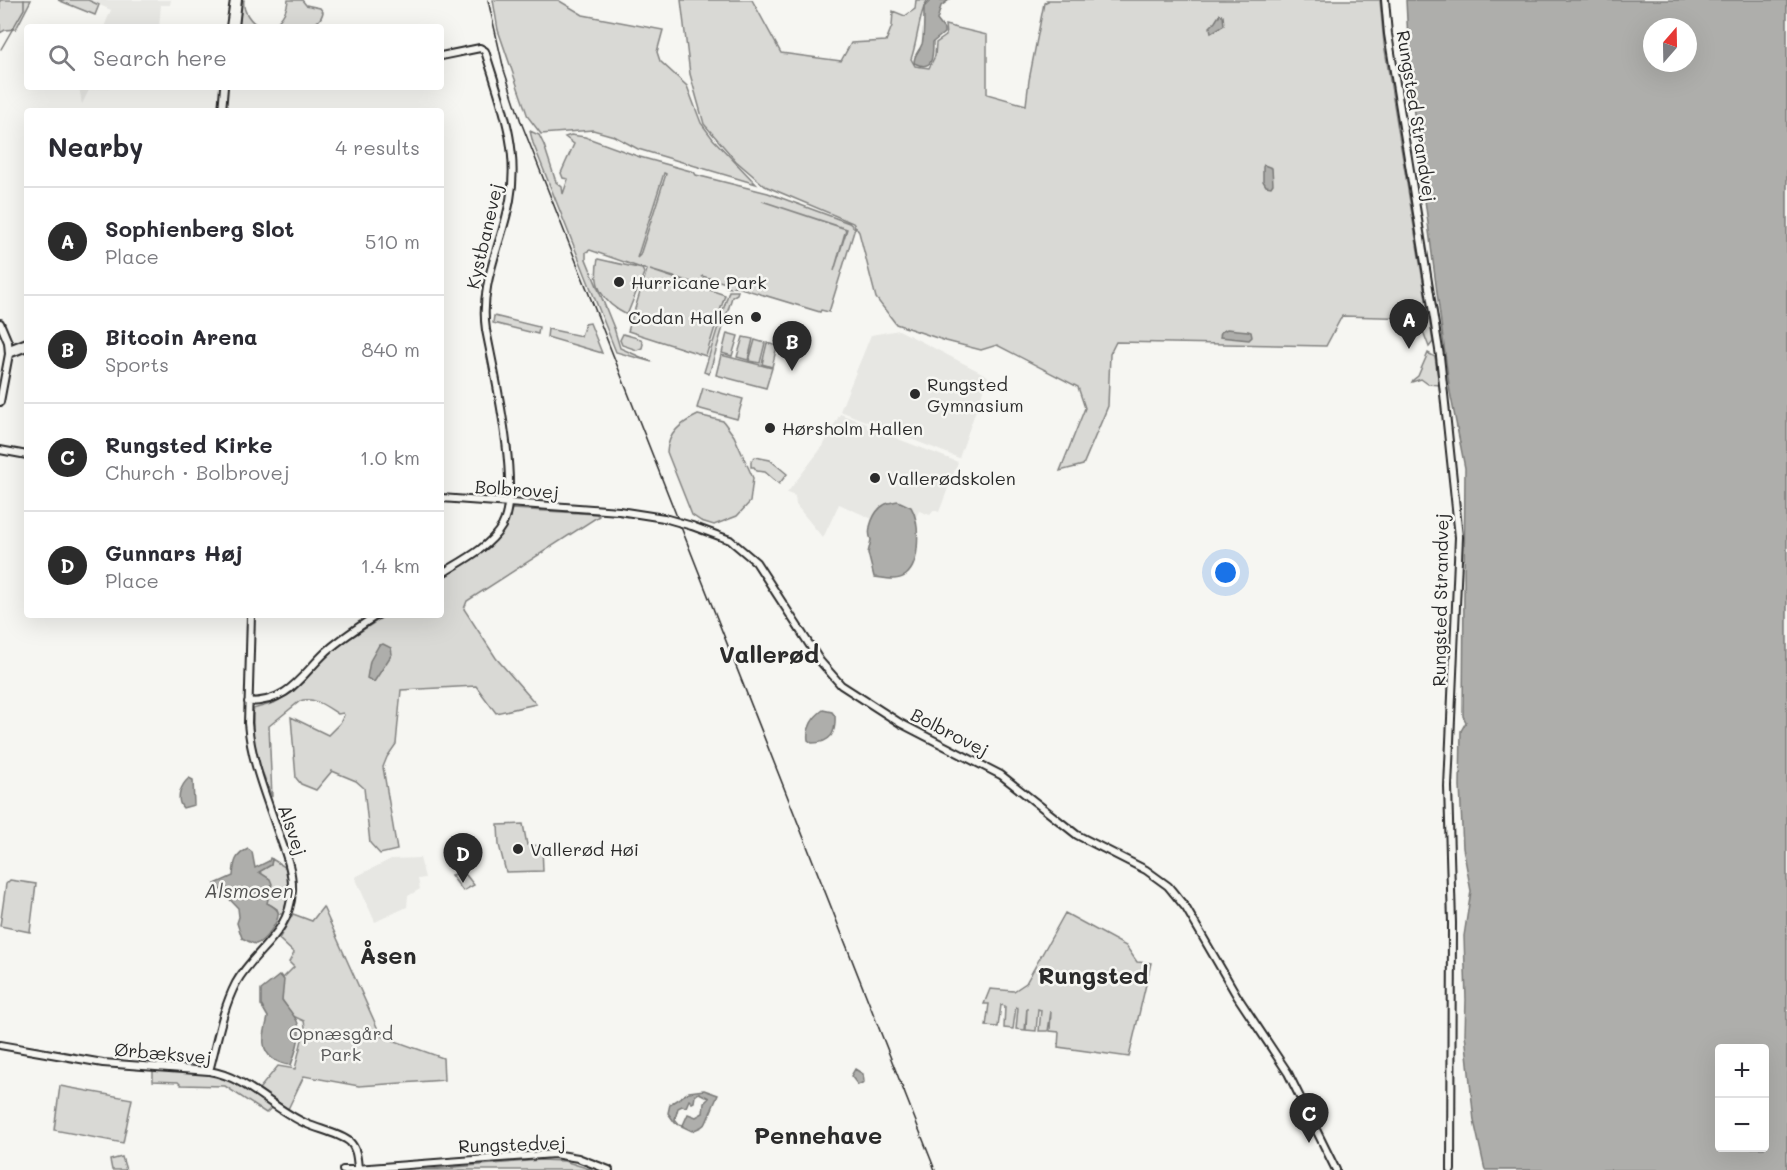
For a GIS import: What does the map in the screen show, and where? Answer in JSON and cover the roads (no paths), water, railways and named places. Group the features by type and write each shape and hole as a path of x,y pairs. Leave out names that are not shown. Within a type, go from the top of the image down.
{"street":[{"path":"231,24 234,0"},
{"path":"235,24 238,0"},
{"name":"Rungsted Strandvej","path":"1384,0 1440,356 1459,537 1448,787 1452,923 1451,1170"},
{"name":"Kystbanevej","path":"444,56 483,49 506,121 512,150 510,200 488,280 485,309 509,461 507,503 504,521 490,540 444,572"},
{"path":"224,108 226,90"},
{"path":"0,323 9,352 0,402"},
{"path":"9,352 24,344"},
{"path":"9,352 24,348"},
{"path":"0,450 24,454"},
{"name":"Bolbrovej","path":"444,498 619,511 664,518 723,536 749,556 762,571 820,661 841,685 900,723 1001,775 1077,834 1146,870 1168,886 1186,908 1238,996 1288,1073 1336,1170"},
{"name":"Alsvej","path":"209,1071 232,993 241,975 281,928 288,912 292,892 287,857 252,753 248,723 251,618"},
{"path":"248,702 267,701 288,692 327,651 372,618"},
{"name":"Ørbæksvej","path":"0,1045 109,1064 209,1071 237,1079 291,1116 346,1139 354,1148 358,1168"},
{"name":"Rungstedvej","path":"343,1170 554,1154 578,1158 609,1170"}],"water":[{"path":"931,0 949,0 941,6 937,20 944,29 944,33 933,42 931,62 925,66 914,63 914,60 923,41 924,7"},
{"path":"1406,0 1787,0 1787,1170 1485,1170 1474,1121 1465,1034 1464,936 1471,891 1463,848 1460,786 1461,731 1466,722 1463,716 1465,468 1450,392 1410,80"},
{"path":"1220,14 1223,16 1224,25 1211,33 1210,27"},
{"path":"1264,165 1272,168 1273,184 1271,187 1266,186 1263,181"},
{"path":"1227,329 1248,331 1251,332 1252,337 1249,340 1220,337 1221,332"},
{"path":"898,501 911,507 914,514 917,552 911,569 906,575 890,579 874,577 868,553 871,540 870,526 880,508"},
{"path":"383,644 391,648 392,654 374,682 367,678 370,661 379,645"},
{"path":"823,710 832,712 835,716 833,732 828,739 812,743 808,740 809,727 813,719"},
{"path":"189,778 193,780 194,805 183,808 179,800 180,792"},
{"name":"Alsmosen","path":"248,849 252,852 255,868 269,861 270,858 272,859 271,865 259,872 270,879 272,884 267,903 278,912 277,921 271,931 256,944 242,938 237,923 238,908 215,884 233,876 236,860"},
{"path":"280,975 284,980 282,1000 299,1026 298,1043 291,1065 282,1064 273,1059 268,1055 264,1045 268,1017 261,1005 261,990"},
{"path":"855,1069 863,1074 864,1082 858,1085 851,1076"},
{"path":"704,1090 718,1095 706,1123 692,1131 675,1123 668,1113 670,1104 689,1092","holes":["699,1093 709,1098 704,1103 703,1113 696,1117 688,1114 683,1125 675,1119 678,1108 686,1107 689,1100 694,1102 695,1096"]}],"waterway":[{"path":"1,49 24,9 24,0"}],"railway":[{"path":"488,0 504,70 521,122 935,1170"}],"place":[{"name":"Hurricane Park","path":"619,282"},
{"name":"Codan Hallen","path":"756,317"},
{"name":"Sophienberg Slot","path":"1409,349"},
{"name":"Bitcoin Arena","path":"792,371"},
{"name":"Rungsted Gymnasium","path":"915,394"},
{"name":"Hørsholm Hallen","path":"770,428"},
{"name":"Vallerødskolen","path":"875,478"},
{"name":"Vallerød Høi","path":"518,849"},
{"name":"Gunnars Høj","path":"463,883"},
{"name":"Rungsted Kirke","path":"1309,1143"}],"district":[{"name":"Vallerød","path":"769,653"},
{"name":"Åsen","path":"388,954"},
{"name":"Rungsted","path":"1093,974"},
{"name":"Pennehave","path":"818,1134"}],"park label":[{"name":"Opnæsgård Park","path":"341,1043"}]}
